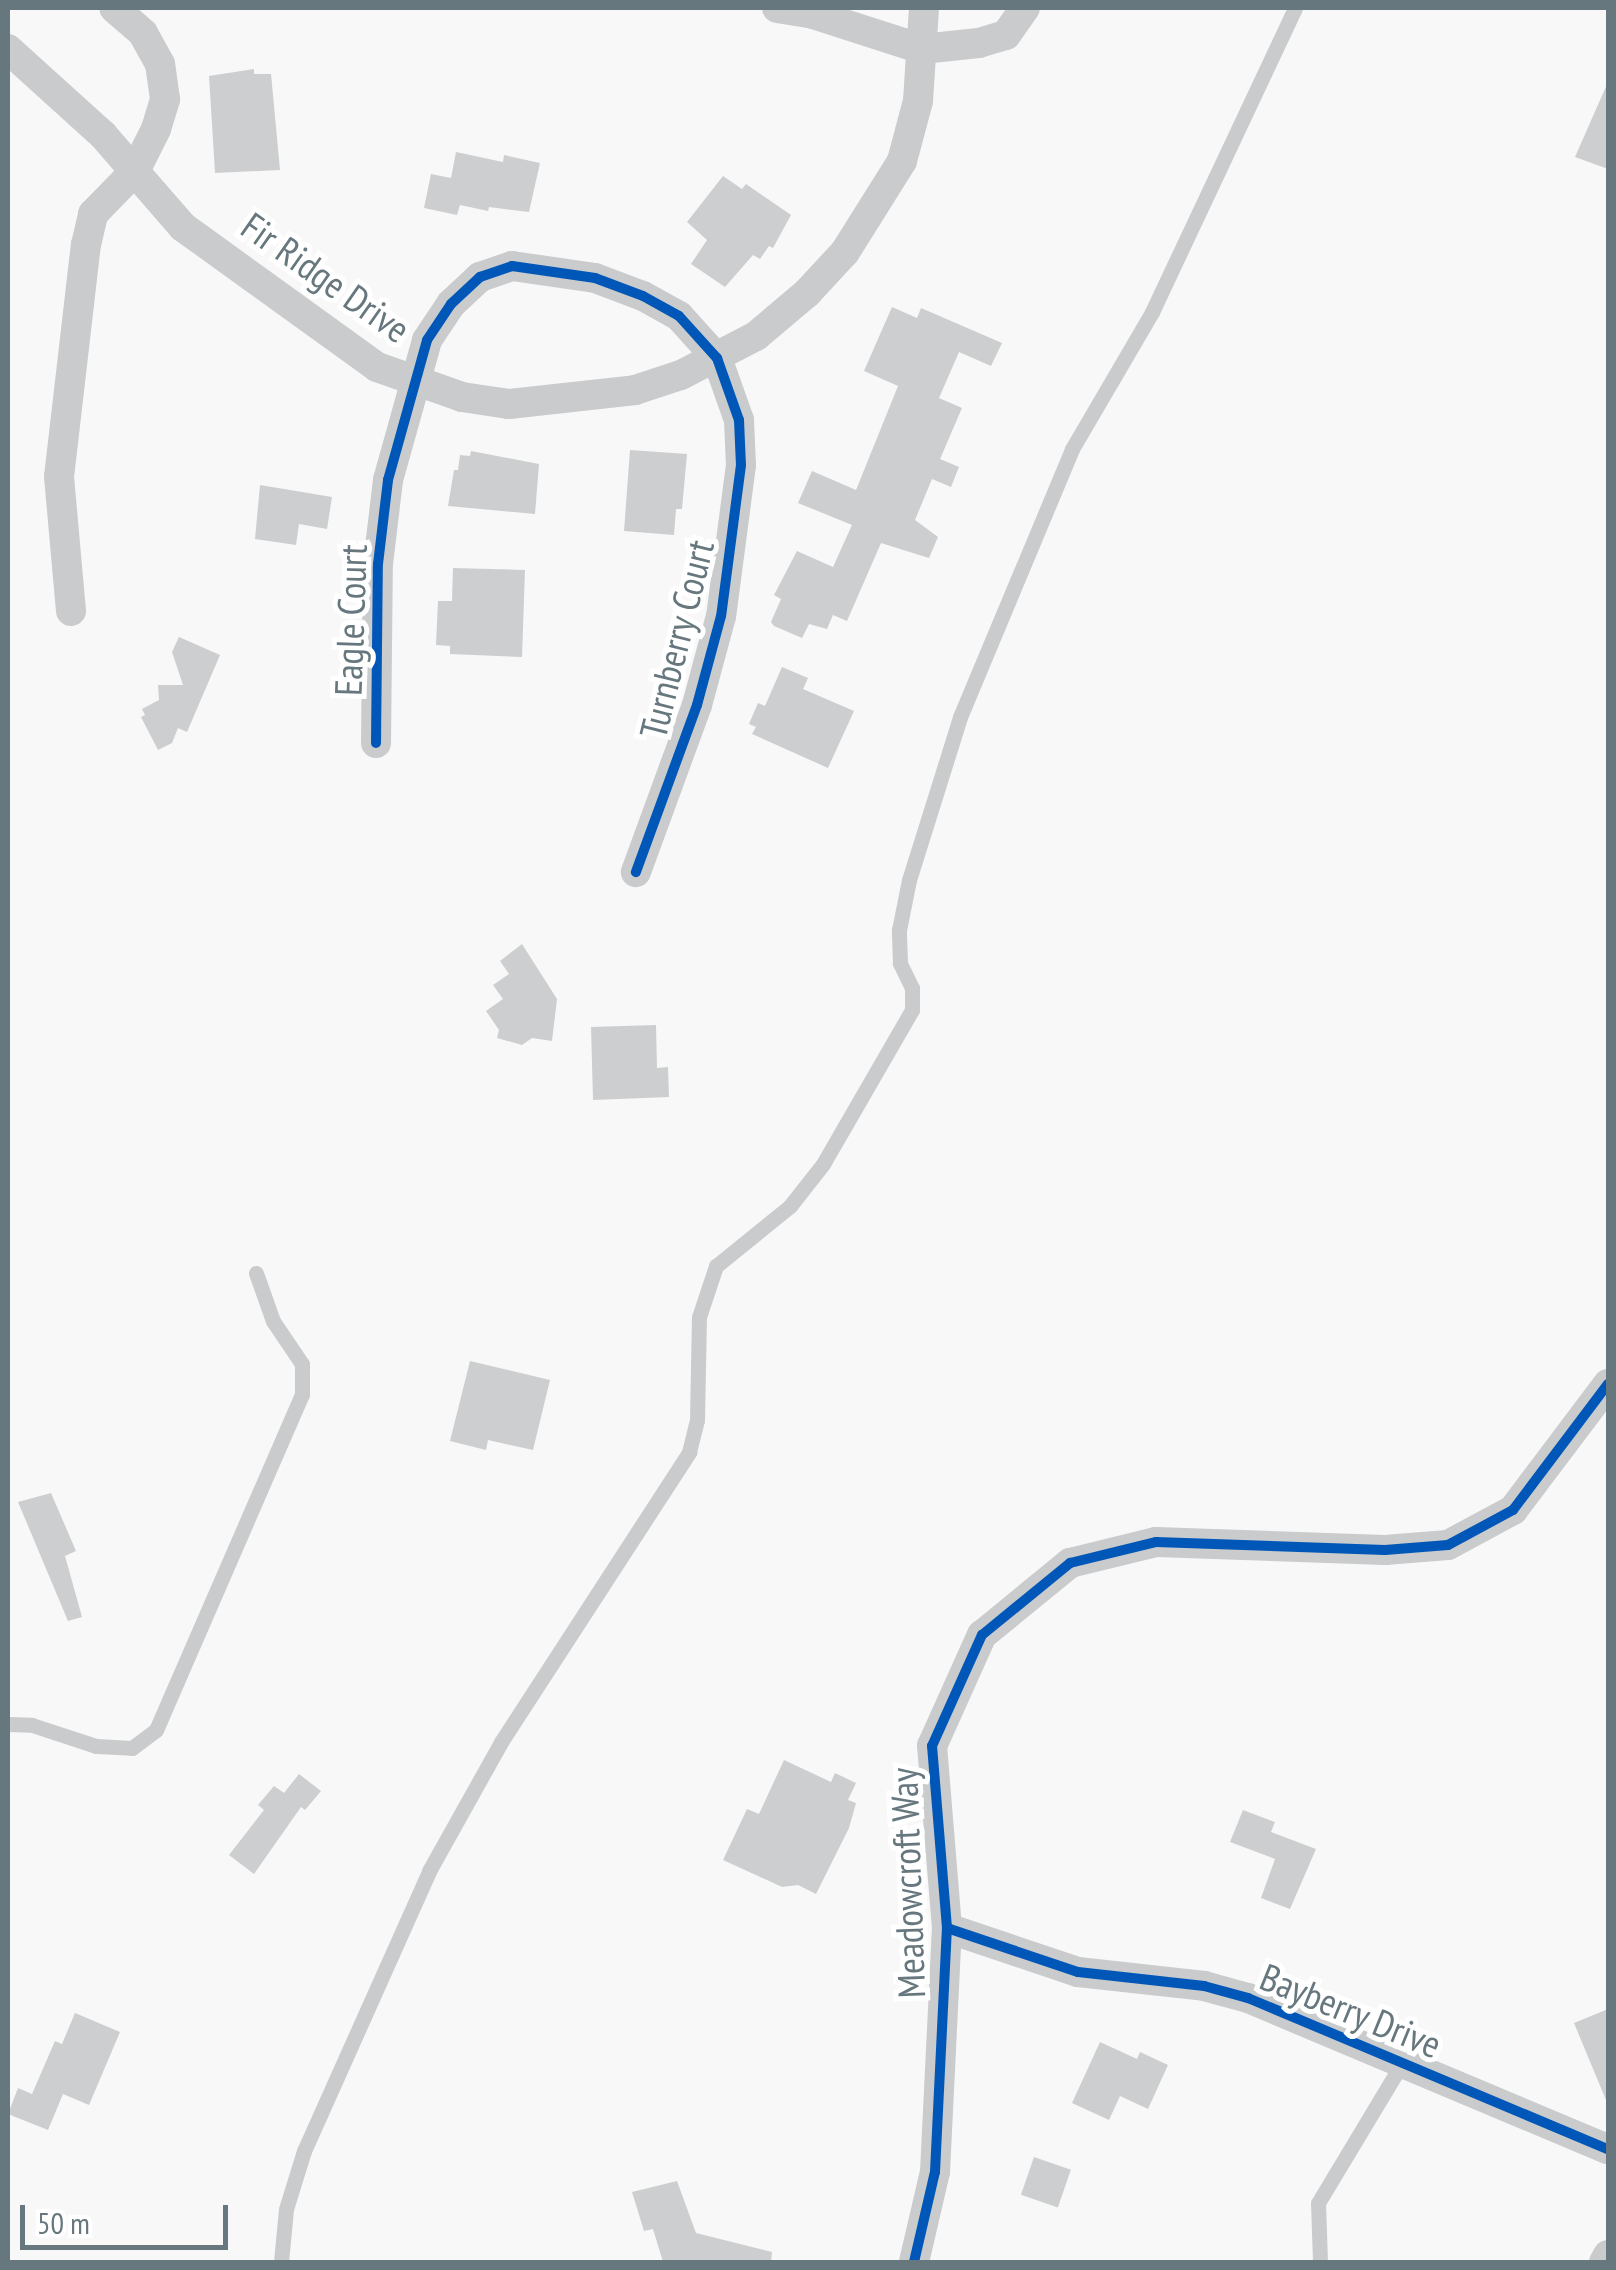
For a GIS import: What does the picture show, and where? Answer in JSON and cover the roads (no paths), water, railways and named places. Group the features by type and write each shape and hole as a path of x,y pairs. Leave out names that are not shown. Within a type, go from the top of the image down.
{"street":[{"path":"71,611 59,476 86,244 93,214 134,171 156,129 165,99 160,64 143,33 114,8"},
{"path":"777,8 813,14 922,49 979,43 1006,35 1025,8"},
{"name":"Fir Ridge Drive","path":"8,49 53,86 183,227 377,367 412,383 509,404 635,390 717,358 756,336 807,293 845,252 877,207 902,161 918,101 924,8"},
{"name":"Eagle Court","path":"376,743 378,564 388,480 427,340 451,304 480,277 512,266 595,278 644,296 679,316 717,358"},
{"name":"Turnberry Court","path":"636,872 697,705 721,616 741,465 739,420 717,358"},
{"name":"Meadowcroft Way","path":"914,2262 935,2172 947,1928 932,1746 982,1635 1070,1562 1156,1542 1385,1550 1448,1545 1513,1510 1608,1384"},
{"name":"Bayberry Drive","path":"947,1928 1078,1972 1204,1986 1248,1998 1608,2149"},
{"path":"1604,2262 1608,2255"}],"lane":[{"path":"281,2262 286,2210 304,2151 429,1871 501,1742 689,1452 697,1420 699,1317 716,1266 790,1206 823,1164 912,1010 912,988 900,963 899,930 909,880 960,717 1072,449 1152,312 1296,8"},
{"path":"8,1724 32,1725 96,1746 132,1748 156,1730 302,1395 302,1364 273,1321 256,1273"},
{"path":"1320,2262 1318,2203 1402,2063"}]}
